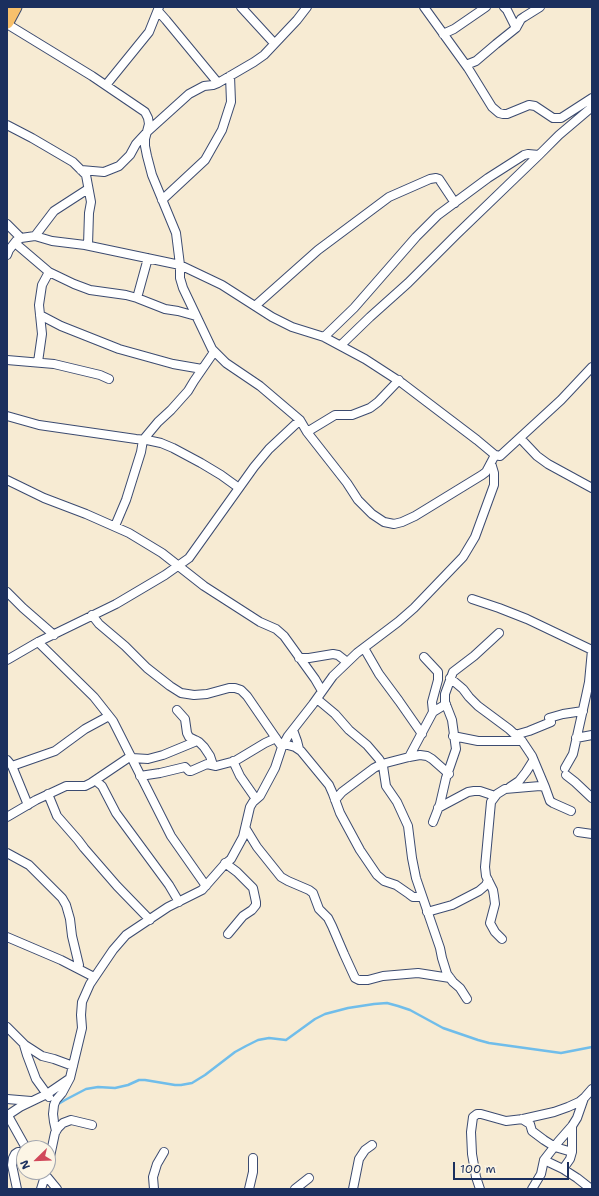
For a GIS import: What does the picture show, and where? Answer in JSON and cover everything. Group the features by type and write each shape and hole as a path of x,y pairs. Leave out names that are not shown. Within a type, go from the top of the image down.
{"highway":[{"path":"7,23 16,7"}],"street":[{"path":"241,7 274,43"},
{"path":"81,170 104,172 119,166 130,155 136,144 148,131 189,94 204,86 218,83 264,55 297,20 307,7"},
{"path":"424,7 466,65 492,107 499,113 507,114 529,105 535,106 553,118 560,118 592,98"},
{"path":"443,34 454,29 486,7"},
{"path":"504,7 516,28"},
{"path":"466,65 476,61 516,28 521,19 540,7"},
{"path":"106,85 149,32 158,9"},
{"path":"158,9 218,83"},
{"path":"7,23 106,85 145,112 149,124 145,146 147,156 152,175 176,233 180,278 183,288 214,352 226,363 260,386 300,420 307,432 347,483 358,500 372,514 384,522 394,524 415,516 482,475 486,472 493,459 504,454 562,400 592,367"},
{"path":"162,200 205,160 222,130 231,102 230,76"},
{"path":"342,345 370,317 408,284 559,135 592,108"},
{"path":"7,125 73,162 86,175 91,202 89,213 88,245"},
{"path":"324,337 359,302 432,221 488,178 524,155 539,155"},
{"path":"255,306 318,250 389,197 430,179 436,178 439,179 455,203"},
{"path":"35,236 54,210 88,189"},
{"path":"7,224 18,240 49,272 90,290 126,295 138,298 165,309 196,316"},
{"path":"7,255 18,240 35,236 52,241 88,245 180,265 222,285 272,317 342,345 399,380 477,440 493,459 494,473 494,485 475,537 463,557 414,608 347,662 333,676 292,730 283,745 275,768 260,796 250,807 244,837 234,854 202,890 179,902 126,935 113,950 90,984 82,1002 82,1028 70,1078 54,1104 53,1114 56,1131 54,1140"},
{"path":"138,298 148,258"},
{"path":"38,362 42,334 39,305 42,286 49,272"},
{"path":"40,315 61,326 118,349 173,364 202,369"},
{"path":"115,526 126,500 144,440 158,422 180,402 188,392 214,352"},
{"path":"7,360 54,364 109,378"},
{"path":"307,432 336,415 352,415 370,408 378,402 399,380"},
{"path":"7,416 39,425 161,443 173,448 221,475 239,488"},
{"path":"7,660 38,642 116,604 165,576 189,558 254,467 269,449 300,420"},
{"path":"520,438 537,456 548,464 592,488"},
{"path":"7,480 44,498 129,533 179,565 204,586 260,622 276,629 284,636 322,691"},
{"path":"7,592 54,635"},
{"path":"472,599 527,619 592,649 589,682 583,711 573,754 565,772 592,798"},
{"path":"92,615 99,624 147,668 181,693 194,695 207,694 229,688 241,690 247,696 276,738 283,745 299,749"},
{"path":"433,822 456,749 452,720 446,704 445,694 450,678 453,672 474,656 499,633"},
{"path":"38,642 94,697 109,716 171,836 206,886"},
{"path":"364,648 379,674 422,734"},
{"path":"299,658 333,654 338,655 347,662"},
{"path":"424,658 438,672 438,680 432,702 433,712"},
{"path":"450,678 463,689 478,706 522,741 533,761 550,801 571,811"},
{"path":"317,699 335,714 349,730 366,745 382,764 386,786 397,802 408,826 416,878 440,948 447,974 460,988 467,1000"},
{"path":"409,757 433,712 446,704"},
{"path":"177,710 185,719 189,737 204,747 213,765"},
{"path":"516,735 529,731 562,714 583,711"},
{"path":"28,805 9,763 55,751 85,729 109,716"},
{"path":"292,730 299,749 326,782 333,794 343,820 360,850 377,875 384,881 396,885 414,897 422,898"},
{"path":"576,738 592,735"},
{"path":"453,736 478,741 522,741"},
{"path":"140,776 160,774 185,767 191,771 207,764 216,766 239,759 248,752 276,738"},
{"path":"7,817 48,794 66,786 85,786 96,781 131,757 148,759 163,755 197,741"},
{"path":"335,800 367,772 382,764 409,757 420,755 427,756 448,774"},
{"path":"232,761 256,799"},
{"path":"502,939 494,932 490,923 495,904 493,890 486,876 485,860 491,802 495,796 519,781 533,761"},
{"path":"96,781 102,786 116,813 169,885 179,902"},
{"path":"509,788 545,787"},
{"path":"438,808 474,790 495,796"},
{"path":"48,794 57,816 117,886 150,920"},
{"path":"246,829 257,847 281,877 313,893 319,909 328,918 332,926 355,978 359,980 368,980 383,976 418,973 450,978"},
{"path":"578,832 592,834"},
{"path":"7,853 29,865 62,898 66,905 70,919 73,942 79,965 78,968"},
{"path":"225,863 237,872 253,888 256,902 256,905 252,910 244,916 228,934"},
{"path":"427,912 452,905 479,891 486,885 488,880"},
{"path":"7,937 78,968 94,978"},
{"path":"7,1027 24,1044 42,1056 73,1066"},
{"path":"24,1044 36,1079 54,1104"},
{"path":"22,1140 8,1116 20,1107 47,1094 70,1078"},
{"path":"480,1189 476,1177 472,1154 471,1132 473,1116 477,1114 506,1121 554,1112 568,1108 584,1098 592,1089"},
{"path":"532,1189 541,1174 544,1160 572,1126 577,1118 584,1098"},
{"path":"7,1099 31,1101"},
{"path":"522,1119 530,1124 532,1131 535,1134 555,1146 572,1152"},
{"path":"56,1131 63,1123 71,1120 92,1125"},
{"path":"563,1169 570,1160 572,1152 572,1126"},
{"path":"353,1189 360,1159 365,1150 372,1145"},
{"path":"154,1189 153,1177 157,1164 164,1152"},
{"path":"16,1153 13,1158 12,1165 17,1189"},
{"path":"249,1189 253,1172 253,1158"},
{"path":"544,1160 563,1169 591,1189"},
{"path":"295,1189 309,1178"},
{"path":"50,1180 57,1189"}],"waterway":[{"path":"60,1103 86,1089 98,1087 115,1088 128,1085 139,1080 175,1085 192,1083 235,1052 258,1040 269,1038 286,1040 315,1019 325,1014 348,1008 374,1004 387,1003 410,1010 443,1028 489,1043 561,1053 592,1047"}]}
